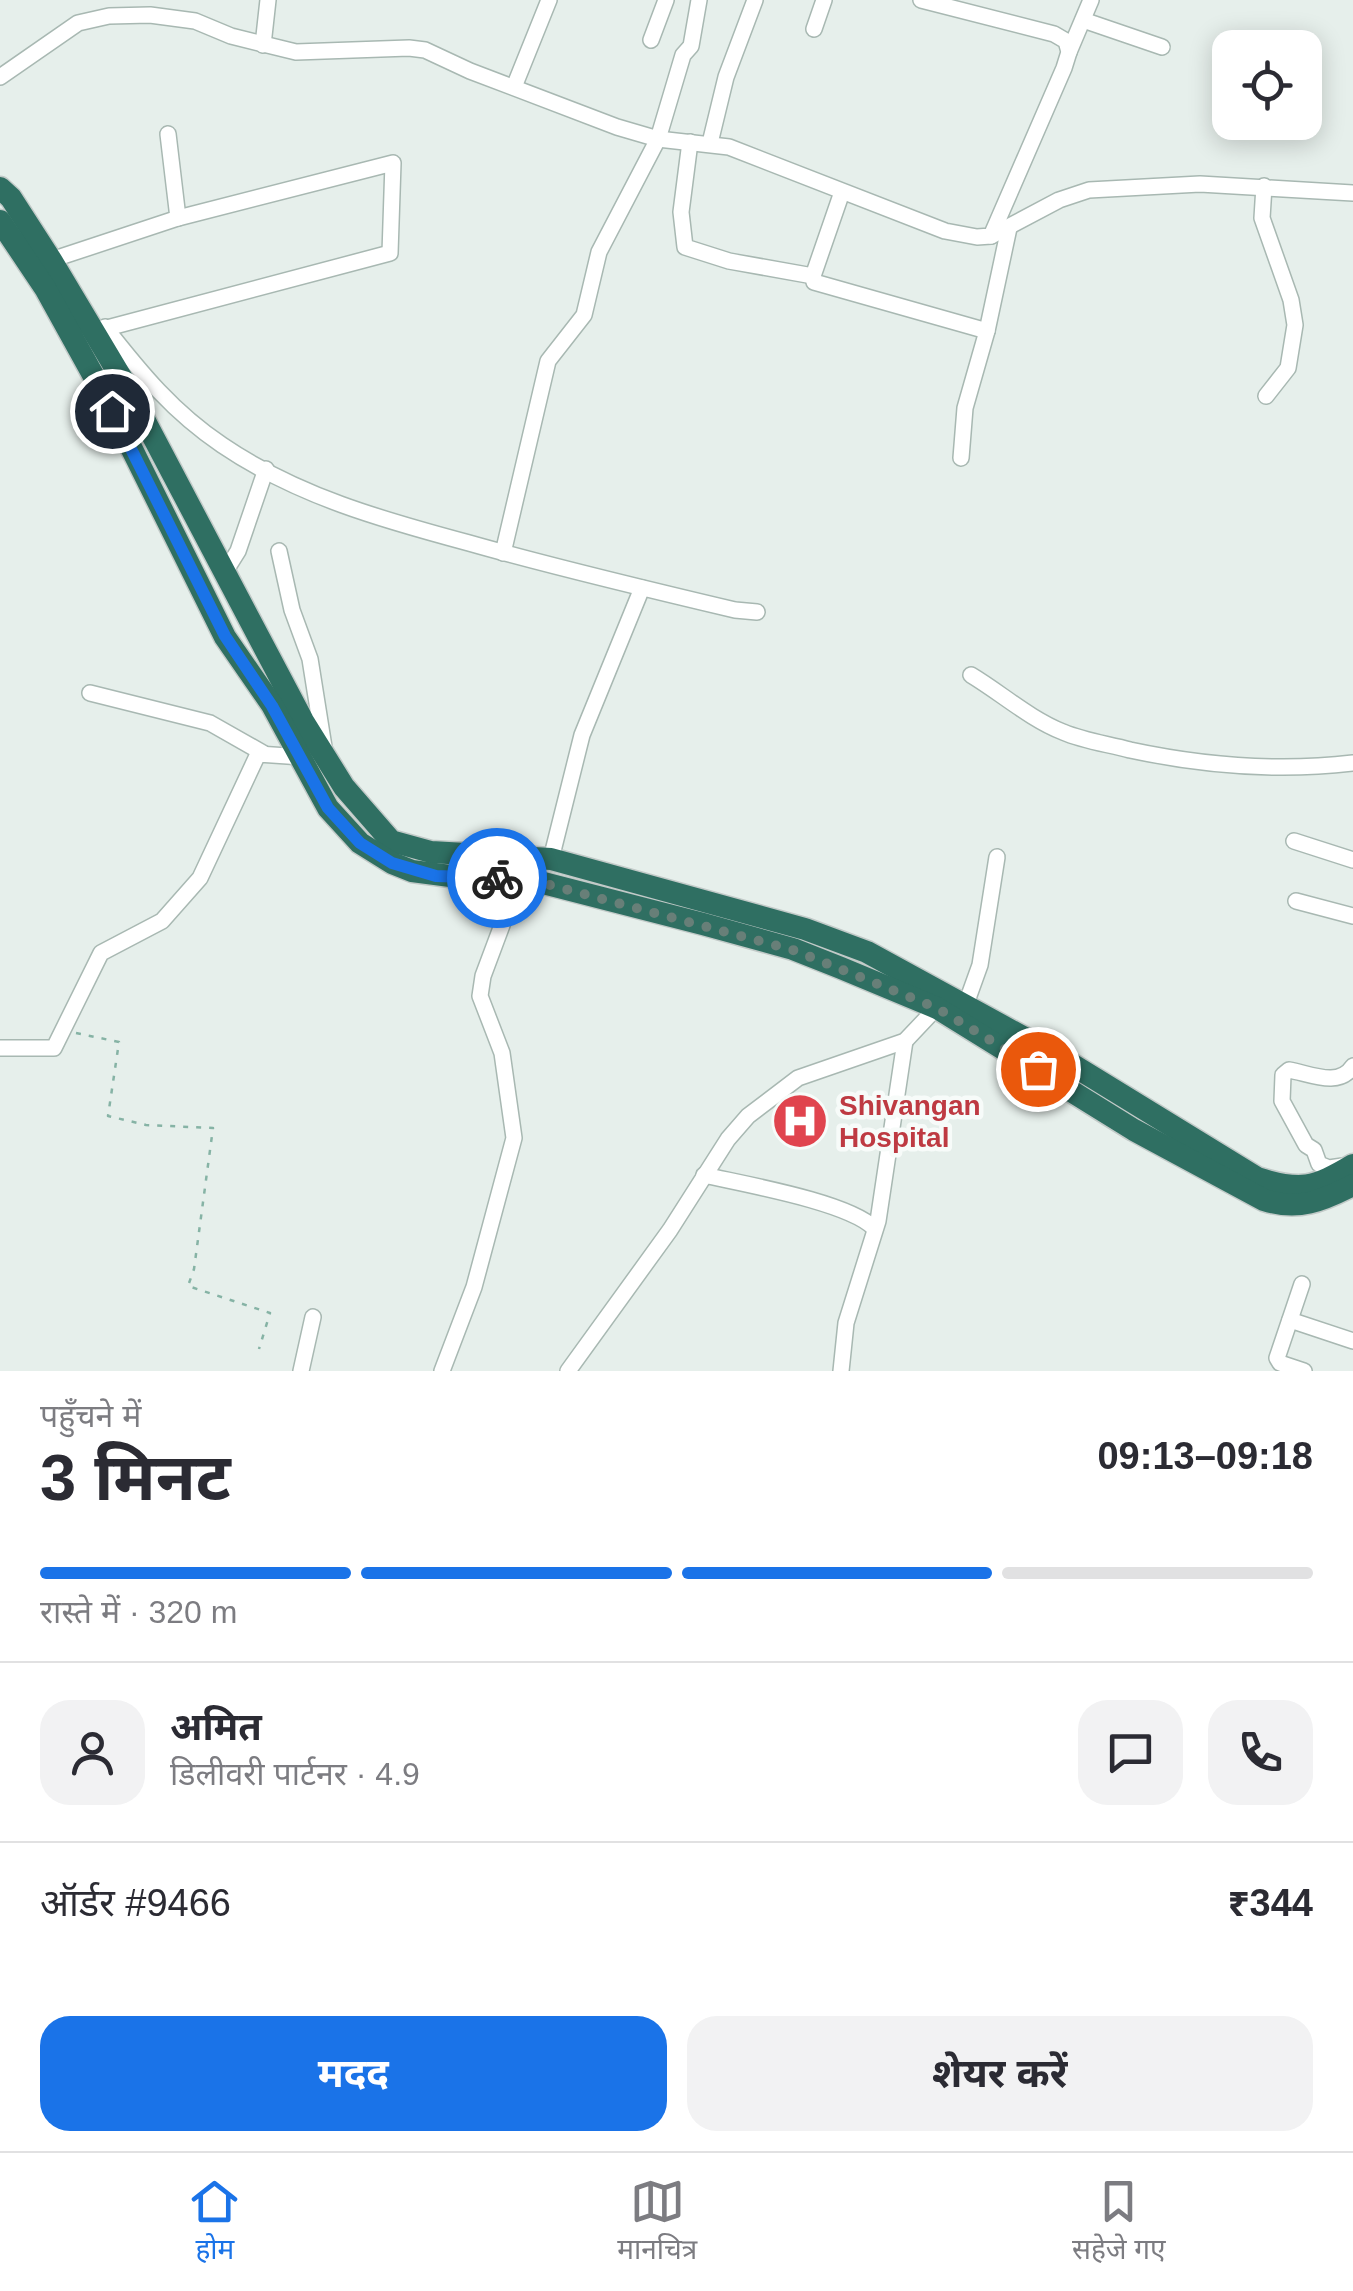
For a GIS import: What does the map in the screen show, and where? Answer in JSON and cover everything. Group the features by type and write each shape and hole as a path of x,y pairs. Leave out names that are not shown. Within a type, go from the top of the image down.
{"highway":[{"path":"0,188 11,198 98,330 223,574 326,760 391,841 431,852 551,860 805,929 867,952 1257,1178 1301,1189 1321,1184 1353,1164"},
{"path":"0,221 44,288 112,411 225,636 272,706 328,808 360,843 392,863 436,876 520,877 793,950 951,1002 1134,1130 1264,1200 1285,1207 1306,1205 1353,1184"}],"street":[{"path":"264,45 267,4 287,0"},
{"path":"514,87 548,0"},
{"path":"651,40 666,0"},
{"path":"503,553 548,360 584,315 600,252 658,139 683,56 691,46 700,0"},
{"path":"710,143 726,77 755,0"},
{"path":"814,29 824,0"},
{"path":"920,0 1054,34 1066,42 1069,52"},
{"path":"991,236 1091,0"},
{"path":"0,77 78,24 109,16 150,15 195,21 296,52 425,50 658,139 710,143 945,231 977,237 991,236 1059,200 1089,190 1200,184 1353,193"},
{"path":"1083,20 1162,47"},
{"path":"168,134 178,218"},
{"path":"690,142 681,212 685,247 730,261 813,276"},
{"path":"51,260 178,218 392,163 390,253 98,330 158,394 223,446 321,499 503,553 735,610 757,612"},
{"path":"1264,186 1262,218 1291,300 1295,325 1288,368 1266,396"},
{"path":"842,192 814,282 987,331"},
{"path":"961,458 964,408 987,331 1009,228"},
{"path":"223,574 238,551 266,469"},
{"path":"279,551 292,610 314,677 326,760"},
{"path":"551,860 582,735 642,588"},
{"path":"970,675 1059,731 1087,740 1164,757 1248,768 1304,769 1353,763"},
{"path":"90,694 210,723 264,752 302,757"},
{"path":"0,1048 54,1048 101,952 162,921 200,878 255,758 264,752"},
{"path":"1294,841 1353,860"},
{"path":"568,1371 670,1230 728,1138 783,1087 905,1040 951,1002 980,965 996,857"},
{"path":"442,1371 474,1287 514,1138 502,1053 480,996 520,877"},
{"path":"1296,901 1353,916"},
{"path":"841,1371 846,1323 878,1222 905,1040"},
{"path":"1353,1066 1338,1079 1290,1070 1283,1076 1280,1092 1319,1164 1330,1168 1353,1164"},
{"path":"704,1175 832,1208 874,1228"},
{"path":"1302,1284 1278,1361 1304,1371"},
{"path":"301,1371 314,1317"},
{"path":"1290,1320 1353,1341"}],"path":[{"path":"74,1032 119,1042 108,1116 146,1125 213,1128 194,1270 188,1286 270,1313 259,1349"}],"building":[{"path":"797,1103 826,1108 821,1134 774,1126 776,1112 795,1115"}],"way so far":[{"path":"497,878 520,877 793,950 937,1008 1038,1069"}],"place":[{"name":"Shivangan Hospital","path":"800,1121"}],"route":[{"path":"112,411 225,636 272,706 328,808 360,843 392,863 436,876 497,878"}]}
